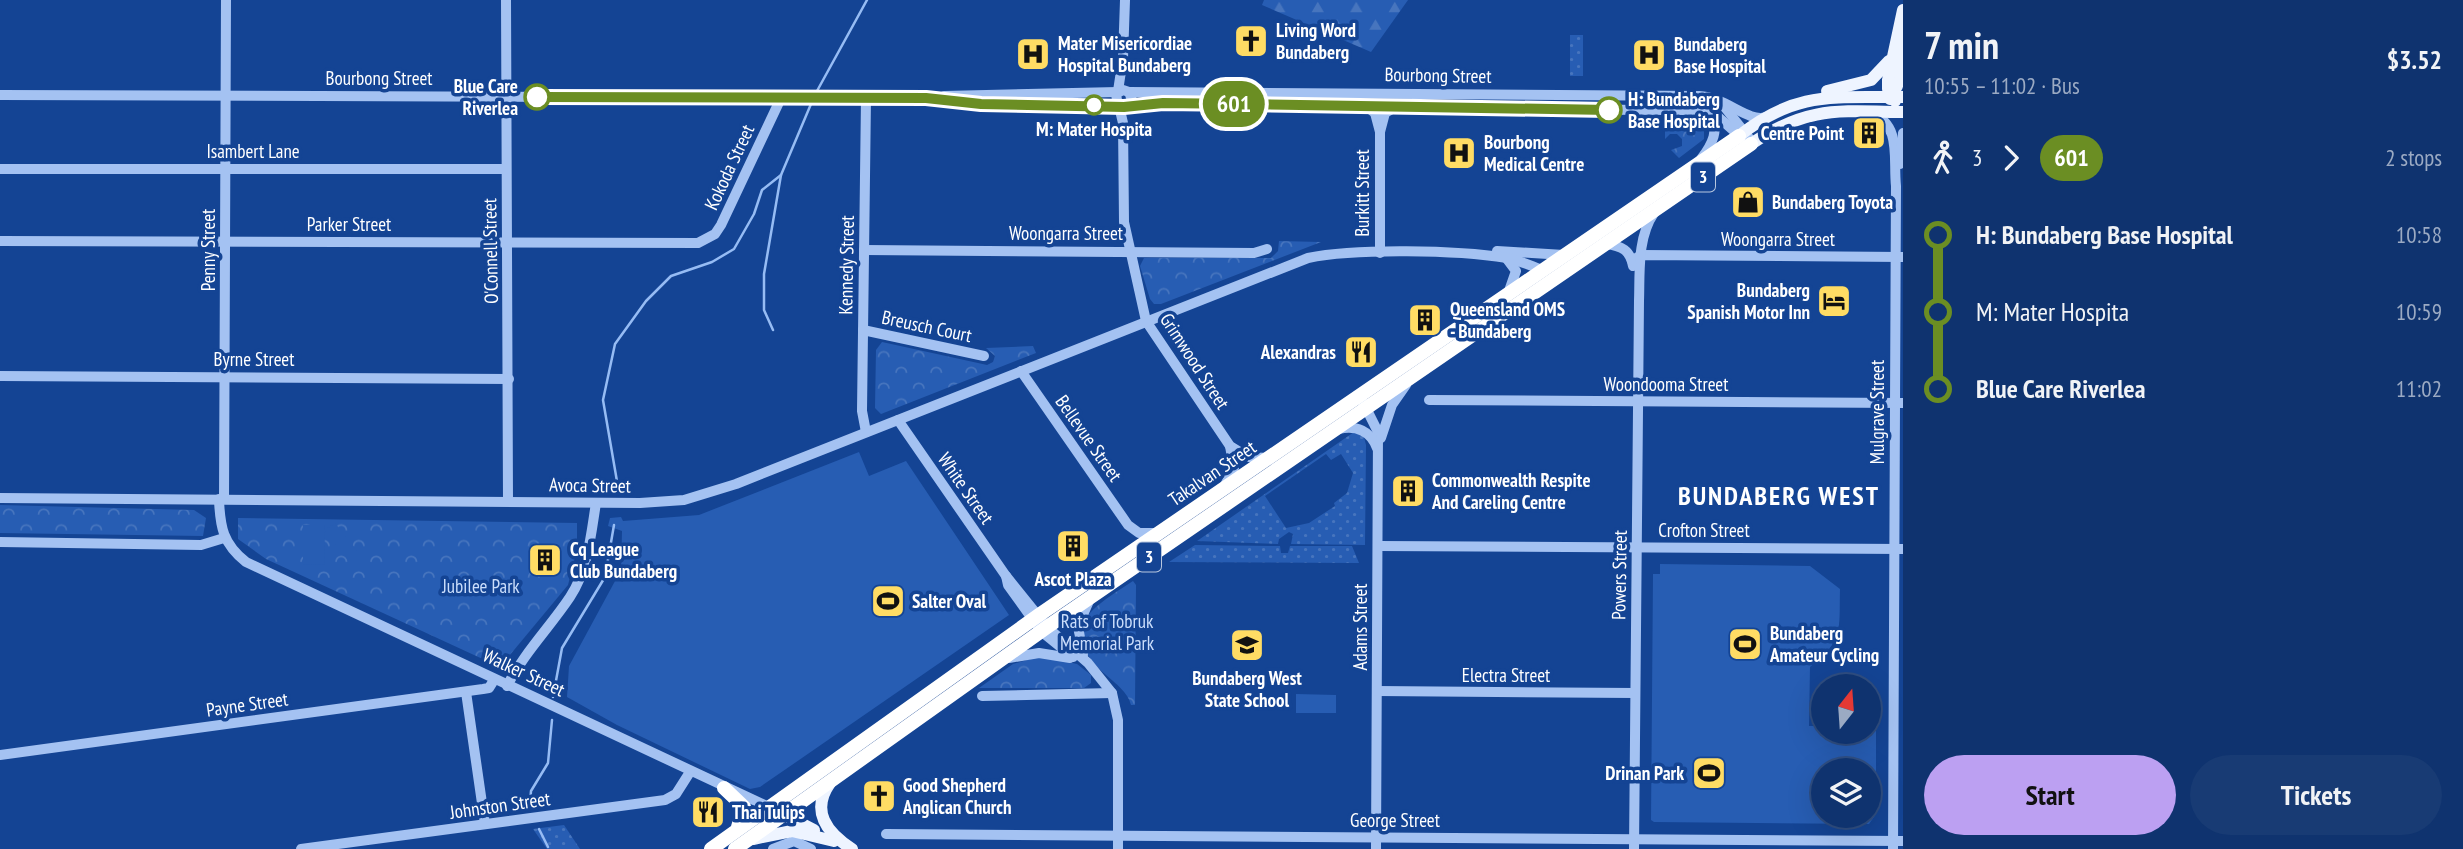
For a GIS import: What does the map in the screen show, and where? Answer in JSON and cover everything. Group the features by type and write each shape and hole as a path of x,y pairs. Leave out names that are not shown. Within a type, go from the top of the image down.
{"highway":[{"name":"Takalvan Street","path":"739,841 768,807 1040,624 1097,593 1332,432 1363,402 1542,270 1694,166 1747,139"},
{"name":"Takalvan Street","path":"711,849 739,841 783,814 996,663 1123,557 1269,458 1412,376 1656,210 1747,139"},
{"path":"1542,270 1557,274 1567,270"},
{"path":"724,788 744,807 739,841"}],"main road":[{"name":"3","path":"1807,99 1897,97 1903,10"},
{"name":"3","path":"1747,139 1767,117 1826,91 1871,80 1884,70 1900,47"},
{"path":"1897,97 1903,110 1869,112 1884,107 1897,97"},
{"name":"3","path":"1747,139 1807,114 1869,112"},
{"path":"835,777 822,799 823,819 831,834 852,849"},
{"name":"Walker Street","path":"783,814 852,849"},
{"path":"739,841 792,831 834,841"}],"street":[{"name":"Penny Street","path":"222,499 227,377 226,0"},
{"name":"O'Connell Street","path":"506,0 508,501"},
{"path":"1123,92 1114,99 1124,106 1132,100 1123,92 1125,0"},
{"name":"Bourbong Street","path":"981,99 1123,92 1706,96"},
{"path":"1358,92 1351,98 1361,105"},
{"path":"1397,108 1407,103 1401,94"},
{"name":"Bourbong Street","path":"0,95 926,98 1124,106 1361,105 1397,108 1700,111"},
{"path":"1518,95 1518,109"},
{"path":"1609,96 1609,110"},
{"path":"1694,96 1702,104 1700,111"},
{"path":"1706,96 1724,100 1751,117 1767,117"},
{"path":"1706,96 1724,105 1747,139"},
{"name":"Kokoda Street","path":"698,243 715,234 721,225 781,98"},
{"name":"Kennedy Street","path":"866,98 862,411 866,432"},
{"name":"Burkitt Street","path":"1361,105 1375,113 1380,132 1380,253"},
{"name":"Grimwood Street","path":"1124,106 1124,222 1146,321 1230,446"},
{"name":"Burkitt Street","path":"1380,132 1385,113 1397,108"},
{"path":"1700,111 1721,118 1747,139"},
{"path":"1694,166 1714,138 1714,122 1700,111"},
{"name":"Mulgrave Street","path":"1869,112 1892,127 1899,257 1896,843"},
{"name":"Mulgrave Street","path":"1896,186 1903,133"},
{"name":"Isambert Lane","path":"0,169 506,169"},
{"name":"Powers Street","path":"1634,844 1640,272 1646,228 1656,210"},
{"name":"Parker Street","path":"0,242 698,243"},
{"path":"1606,244 1642,257"},
{"name":"Woongarra Street","path":"864,250 1254,253 1267,249"},
{"path":"1451,254 1486,251 1564,255"},
{"path":"1146,321 1297,261 1336,254 1451,254 1500,257 1542,270"},
{"path":"1500,257 1513,263 1516,271 1515,282 1507,295"},
{"name":"Woongarra Street","path":"1642,257 1899,257"},
{"name":"Powers Street","path":"1639,301 1642,257"},
{"name":"Avoca Street","path":"0,498 658,503 703,495 1146,321"},
{"name":"Breusch Court","path":"863,330 984,356"},
{"name":"Bellevue Street","path":"1021,371 1128,525"},
{"name":"Byrne Street","path":"0,376 509,379"},
{"path":"1378,452 1392,405 1412,376"},
{"name":"Woondooma Street","path":"1429,400 1899,403"},
{"name":"Adams Street","path":"1363,402 1377,425 1378,452 1376,849"},
{"name":"White Street","path":"898,420 1006,576 1007,585 1040,624 1087,665"},
{"path":"1332,432 1345,428 1361,430 1374,440 1378,452"},
{"path":"1230,446 1248,457 1269,458"},
{"path":"1221,491 1234,468 1230,446"},
{"path":"0,542 201,545 224,538 222,499"},
{"path":"507,686 516,669 572,595 586,557 596,503"},
{"path":"1128,525 1145,534 1160,532"},
{"path":"1123,557 1129,543 1128,525"},
{"name":"Walker Street","path":"224,538 232,551 246,562 783,814"},
{"name":"Crofton Street","path":"1378,546 1899,549"},
{"path":"1087,665 1080,649 1078,626 1084,608 1097,593"},
{"path":"996,663 1017,656 1064,656 1087,665 1097,673 1112,693 1118,720 1118,849"},
{"name":"Payne Street","path":"0,755 466,692 489,688 494,680"},
{"name":"Electra Street","path":"1377,691 1635,693"},
{"path":"466,692 485,824"},
{"path":"982,696 1112,693"},
{"name":"Johnston Street","path":"301,849 668,799 678,792 690,772"},
{"name":"George Street","path":"886,834 1376,837 1634,844 1896,843"},
{"path":"774,849 799,841 811,849"}],"green space":[{"path":"1264,0 1408,0 1371,52 1262,5"},
{"path":"1570,35 1583,35 1583,76 1570,76"},
{"path":"1665,124 1700,126 1704,131 1704,139 1679,158 1671,150 1682,146 1682,139 1677,134 1670,134 1665,139"},
{"path":"1279,241 1321,242 1161,304 1154,304 1150,299 1140,266 1144,258 1271,258 1278,251"},
{"path":"882,342 987,365 993,362 995,356 986,348 1033,346 1036,353 881,414 875,408 876,350"},
{"path":"1354,432 1364,437 1365,545 1291,544 1293,534 1289,532 1279,539 1278,544 1197,541","holes":["1326,454 1331,460 1341,454 1353,473 1347,493 1334,503 1335,506 1309,523 1286,528 1265,496"]},
{"path":"859,452 869,476 906,461 1009,615 760,787 750,789 617,725 567,697 569,666 621,570 622,531 608,526 610,518 621,517 623,521 699,515"},
{"path":"0,505 194,510 206,518 203,536 0,533"},
{"name":"Jubilee Park","path":"238,518 577,523 577,549 568,585 500,667 266,559 238,539"},
{"path":"335,523 357,551 347,559 325,531 324,565 303,564 303,525 324,525 325,530"},
{"path":"1195,545 1280,546 1281,553 1288,553 1290,546 1352,546 1359,563 1169,562"},
{"path":"1660,564 1810,566 1840,589 1839,624 1834,641 1810,667 1811,744 1876,744 1876,758 1811,758 1811,823 1651,820 1653,574 1660,574"},
{"name":"Rats of Tobruk Memorial Park","path":"1133,581 1136,585 1135,705 1131,705 1124,692 1091,659 1083,644 1081,632 1085,620 1093,610"},
{"path":"1041,656 1077,664 1091,675 1091,683 1084,688 979,688 1013,664"},
{"path":"1296,694 1336,695 1336,713 1296,713"},
{"path":"564,825 580,849 547,849 533,829"}],"waterway":[{"path":"817,91 867,0"},
{"path":"619,493 603,400 615,344 646,301 671,276 712,262 734,249 754,214 762,190 781,175 811,104"},
{"path":"773,330 764,310 764,274 781,175"},
{"path":"553,697 562,648 605,577 614,525"},
{"path":"530,804 531,791 548,763 552,720"},
{"path":"539,829 548,847"}],"bus line":[{"name":"601","path":"537,97 926,98 981,104 1124,107 1163,103 1350,104 1412,109 1609,110"}],"place":[{"name":"Living Word Bundaberg","path":"1251,41"},
{"name":"Mater Misericordiae Hospital Bundaberg","path":"1033,54"},
{"name":"Bundaberg Base Hospital","path":"1649,55"},
{"name":"Blue Care Riverlea","path":"537,97"},
{"name":"M: Mater Hospita","path":"1094,105"},
{"name":"H: Bundaberg Base Hospital","path":"1609,110"},
{"name":"Centre Point","path":"1869,133"},
{"name":"Bourbong Medical Centre","path":"1459,153"},
{"name":"Bundaberg Toyota","path":"1748,202"},
{"name":"Bundaberg Spanish Motor Inn","path":"1834,301"},
{"name":"Queensland OMS - Bundaberg","path":"1425,320"},
{"name":"Alexandras","path":"1361,352"},
{"name":"Commonwealth Respite And Careling Centre","path":"1408,491"},
{"name":"Ascot Plaza","path":"1073,546"},
{"name":"Cq League Club Bundaberg","path":"545,560"},
{"name":"Salter Oval","path":"888,601"},
{"name":"Bundaberg Amateur Cycling","path":"1745,644"},
{"name":"Bundaberg West State School","path":"1247,645"},
{"name":"Drinan Park","path":"1709,773"},
{"name":"Good Shepherd Anglican Church","path":"879,796"},
{"name":"Thai Tulips","path":"708,812"}],"district":[{"name":"BUNDABERG WEST","path":"1779,496"}]}
